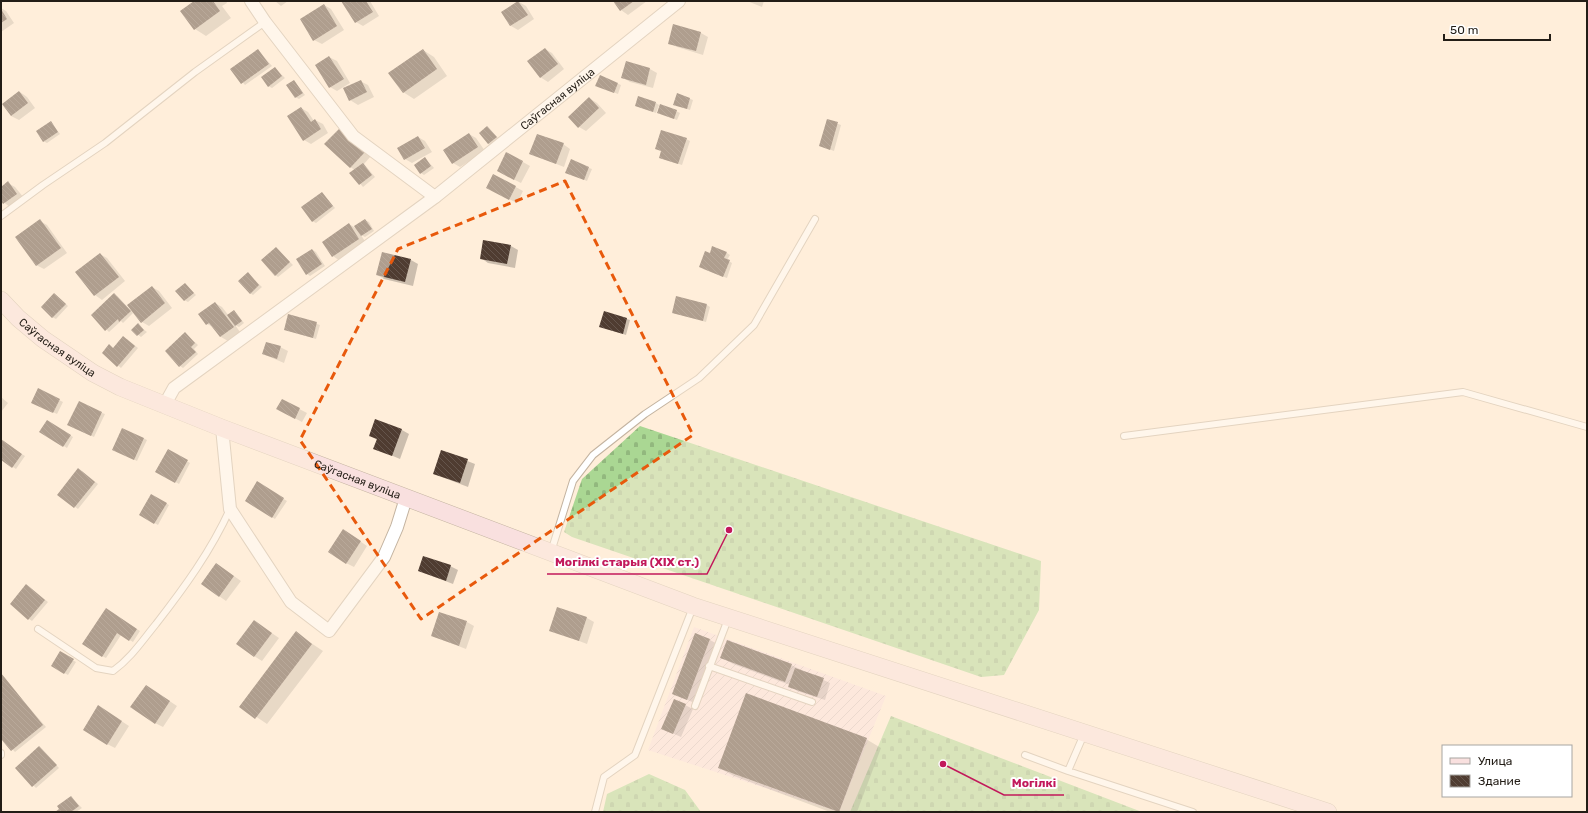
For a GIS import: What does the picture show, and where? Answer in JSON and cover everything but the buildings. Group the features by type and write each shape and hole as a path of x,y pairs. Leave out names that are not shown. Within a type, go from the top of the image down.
{"main road":[{"name":"Саўгасная вуліца","path":"1,300 18,318 68,358 120,388 164,406 693,606 1328,812"}],"street":[{"path":"251,1 265,22 353,136 435,196"},
{"name":"Саўгасная вуліца","path":"164,406 174,388 435,196 679,1"},
{"path":"222,428 230,509 291,602 328,631 384,557 397,527 406,498"}],"lane":[{"path":"1,216 43,185 105,143 195,72 265,22"},
{"path":"550,553 573,481 593,456 646,414 699,378 754,325 815,219"},
{"path":"1124,436 1463,392 1587,428"},
{"path":"38,629 96,668 113,671 127,661 184,588 218,534 230,509"},
{"path":"595,812 604,777 635,756 693,606"},
{"path":"695,706 728,617"},
{"path":"709,666 812,702"},
{"path":"1068,771 1084,732"},
{"path":"1025,755 1068,771 1192,812"}],"highlighted area":[{"path":"565,181 693,435 421,619 300,440 398,249"}],"shaded area":[{"path":"694,627 886,696 839,812 648,750"}],"green space":[{"path":"640,426 1041,561 1039,610 1004,675 981,677 572,537 564,532 582,479"},
{"path":"891,716 1142,812 850,812"},
{"path":"649,774 685,790 701,812 603,812 607,794"}],"place":[{"name":"Могілкі старыя (XIX ст.)","path":"729,530"},
{"name":"Могілкі","path":"943,764"}]}
